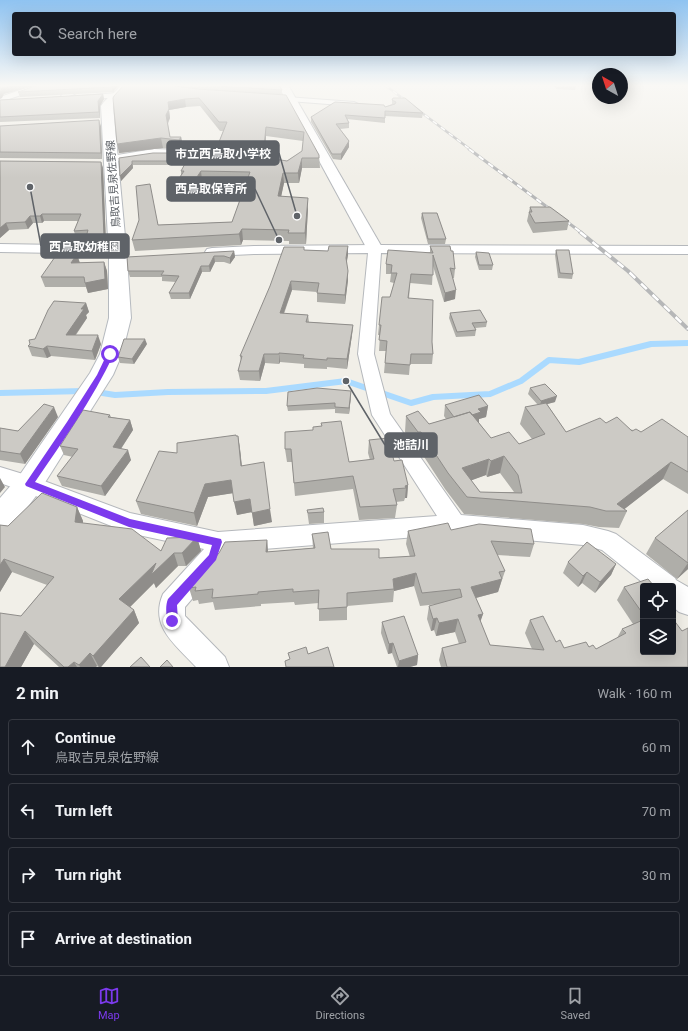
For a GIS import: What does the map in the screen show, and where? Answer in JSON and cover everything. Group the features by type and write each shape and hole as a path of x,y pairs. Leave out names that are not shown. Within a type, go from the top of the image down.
{"main road":[{"name":"鳥取吉見泉佐野線","path":"0,520 29,484 90,392 110,354 120,318 123,255 108,163 104,122 105,116"}],"street":[{"path":"301,116 376,248 366,354 381,415 455,524"},
{"path":"108,163 146,153 172,151 181,153 182,158 204,157 213,159 215,168"},
{"path":"0,248 123,255"},
{"path":"201,253 254,250 376,248 688,250"},
{"path":"0,475 29,484 129,523 218,542 455,524 583,535 608,541 662,583"},
{"path":"215,667 172,621 172,603 213,557 218,542"},
{"path":"676,593 688,603"}],"building":[{"path":"115,116 166,116 170,137 181,137 179,140 161,138 117,144"},
{"path":"214,116 298,116 319,155 319,158 302,158 298,173 283,173 278,196 308,198 305,233 288,233 289,230 242,229 239,234 132,240 139,220 136,186 150,184 158,225 232,222 250,172 201,171 197,177 180,177 184,171 181,171 191,153 205,153 207,159 213,163 220,159 217,147 227,122 219,122","holes":["266,127 304,132 302,151 287,161 263,157"]},
{"path":"346,116 349,123 336,124 349,141 341,154 332,154 311,117"},
{"path":"360,116 385,116 385,118"},
{"path":"99,120 101,153 0,152 0,126"},
{"path":"153,153 175,153 171,161 132,161 132,164 120,176 119,158"},
{"path":"0,161 101,162 104,237 86,237 88,230 74,231 81,214 42,214 40,216 30,216 25,222 6,223 0,228"},
{"path":"530,207 550,207 569,221 535,223 529,212 532,212"},
{"path":"422,213 437,213 446,239 428,239"},
{"path":"329,246 348,246 346,258 348,271 345,295 317,293 319,283 291,281 280,313 308,315 306,322 353,325 347,359 327,358 327,360 303,358 304,355 279,353 264,354 259,371 238,371 242,356 240,356 270,286 284,247 304,247 304,250 328,251"},
{"path":"430,246 450,246 451,251 453,251 455,269 450,268 456,290 445,293 433,255 433,275 411,274 408,298 433,300 433,354 411,354 410,365 385,363 387,341 379,340 382,297 390,297 397,273 391,273 392,265 386,264 388,250 433,253"},
{"path":"556,250 569,250 573,274 560,273"},
{"path":"234,251 230,258 224,256 214,256 209,266 201,266 189,293 169,293 179,276 161,275 164,271 128,271 127,257"},
{"path":"476,252 489,253 493,265 479,265"},
{"path":"57,254 77,254 71,263 104,262 105,279 85,283 84,277 41,277"},
{"path":"54,301 86,303 81,309 84,309 66,335 98,335 92,351 47,346 43,349 28,346 30,344 29,340 35,339 48,310"},
{"path":"480,310 487,322 472,323 476,330 457,332 450,313"},
{"path":"124,339 145,339 132,359 118,357"},
{"path":"545,384 557,396 541,401 530,388"},
{"path":"317,388 351,391 349,408 335,407 335,403 287,406 288,392"},
{"path":"479,395 488,406 478,409 481,412 472,415 470,412 454,417 445,405"},
{"path":"546,403 566,432 600,418 606,423 617,417 632,431 636,429 641,432 662,419 688,437 688,472 671,462 617,504 627,511 606,511 590,507 467,497 448,473 421,432 418,432 406,416 418,411 429,424 470,412 491,438 509,432 519,444 545,434 525,407","holes":["504,456 518,475 522,493 480,492 462,468 489,459 491,461"]},
{"path":"44,404 54,407 20,454 0,451 0,428 18,431"},
{"path":"83,410 110,415 108,417 130,420 113,447 128,450 101,486 57,476 78,449 60,446"},
{"path":"341,421 349,462 374,459 369,440 388,438 394,461 402,460 408,485 405,486 406,488 393,489 397,505 360,507 353,476 294,483 291,449 285,449 285,432 313,430 313,427 322,426 321,423"},
{"path":"236,435 238,436 241,466 264,462 270,509 252,513 250,499 234,502 231,480 205,484 194,513 136,501 159,451 177,453 177,443"},
{"path":"42,493 77,507 75,522 132,529 161,551 167,538 197,537 182,553 174,553 151,575 156,563 119,599 134,610 93,656 90,653 79,665 74,662 68,667 64,667 25,631 5,667 0,667 0,613 21,616 54,577 4,559 0,565 0,525 8,526"},
{"path":"323,508 324,512 308,513 307,510"},
{"path":"688,510 688,563 655,538"},
{"path":"448,523 451,530 479,524 531,529 534,544 491,541 505,571 499,572 502,579 471,587 483,614 478,615 490,645 544,650 530,620 543,616 556,642 560,640 564,648 586,642 589,647 593,645 596,649 626,633 622,629 640,621 640,655 676,655 676,623 682,631 688,628 688,667 447,667 442,648 466,642 458,619 439,623 437,618 433,619 429,606 462,597 460,589 422,593 416,573 393,579 394,589 347,593 347,607 318,609 319,590 293,592 293,589 212,598 213,589 195,591 196,587 189,588 219,553 225,542 267,540 266,552 315,548 312,534 328,532 331,549 379,549 379,558 415,556 408,531"},
{"path":"587,542 616,564 600,582 587,572 583,576 568,562"},
{"path":"648,579 651,583 640,583 640,610 624,587"},
{"path":"404,616 418,655 399,661 393,643 389,644 382,622"},
{"path":"306,647 308,654 328,647 334,667 286,667 285,661 290,659 288,653"},
{"path":"141,657 150,667 130,667"},
{"path":"167,660 173,667 160,667"}],"waterway":[{"path":"379,392 411,403 433,397 490,394 521,381 549,360 579,362 651,344 688,343"},
{"path":"96,392 115,395 168,392 266,391 346,381 372,390"},
{"path":"0,393 84,391"}],"railway":[{"path":"426,116 471,150"},
{"path":"469,149 582,233"},
{"path":"580,232 628,271 688,329"}],"place":[{"name":"西鳥取幼稚園","path":"30,187"},
{"name":"市立西鳥取小学校","path":"297,216"},
{"name":"西鳥取保育所","path":"279,240"},
{"name":"池詰川","path":"346,381"}],"route":[{"path":"110,354 101,375 29,484 129,523 218,542 213,557 172,603 172,621"}]}
